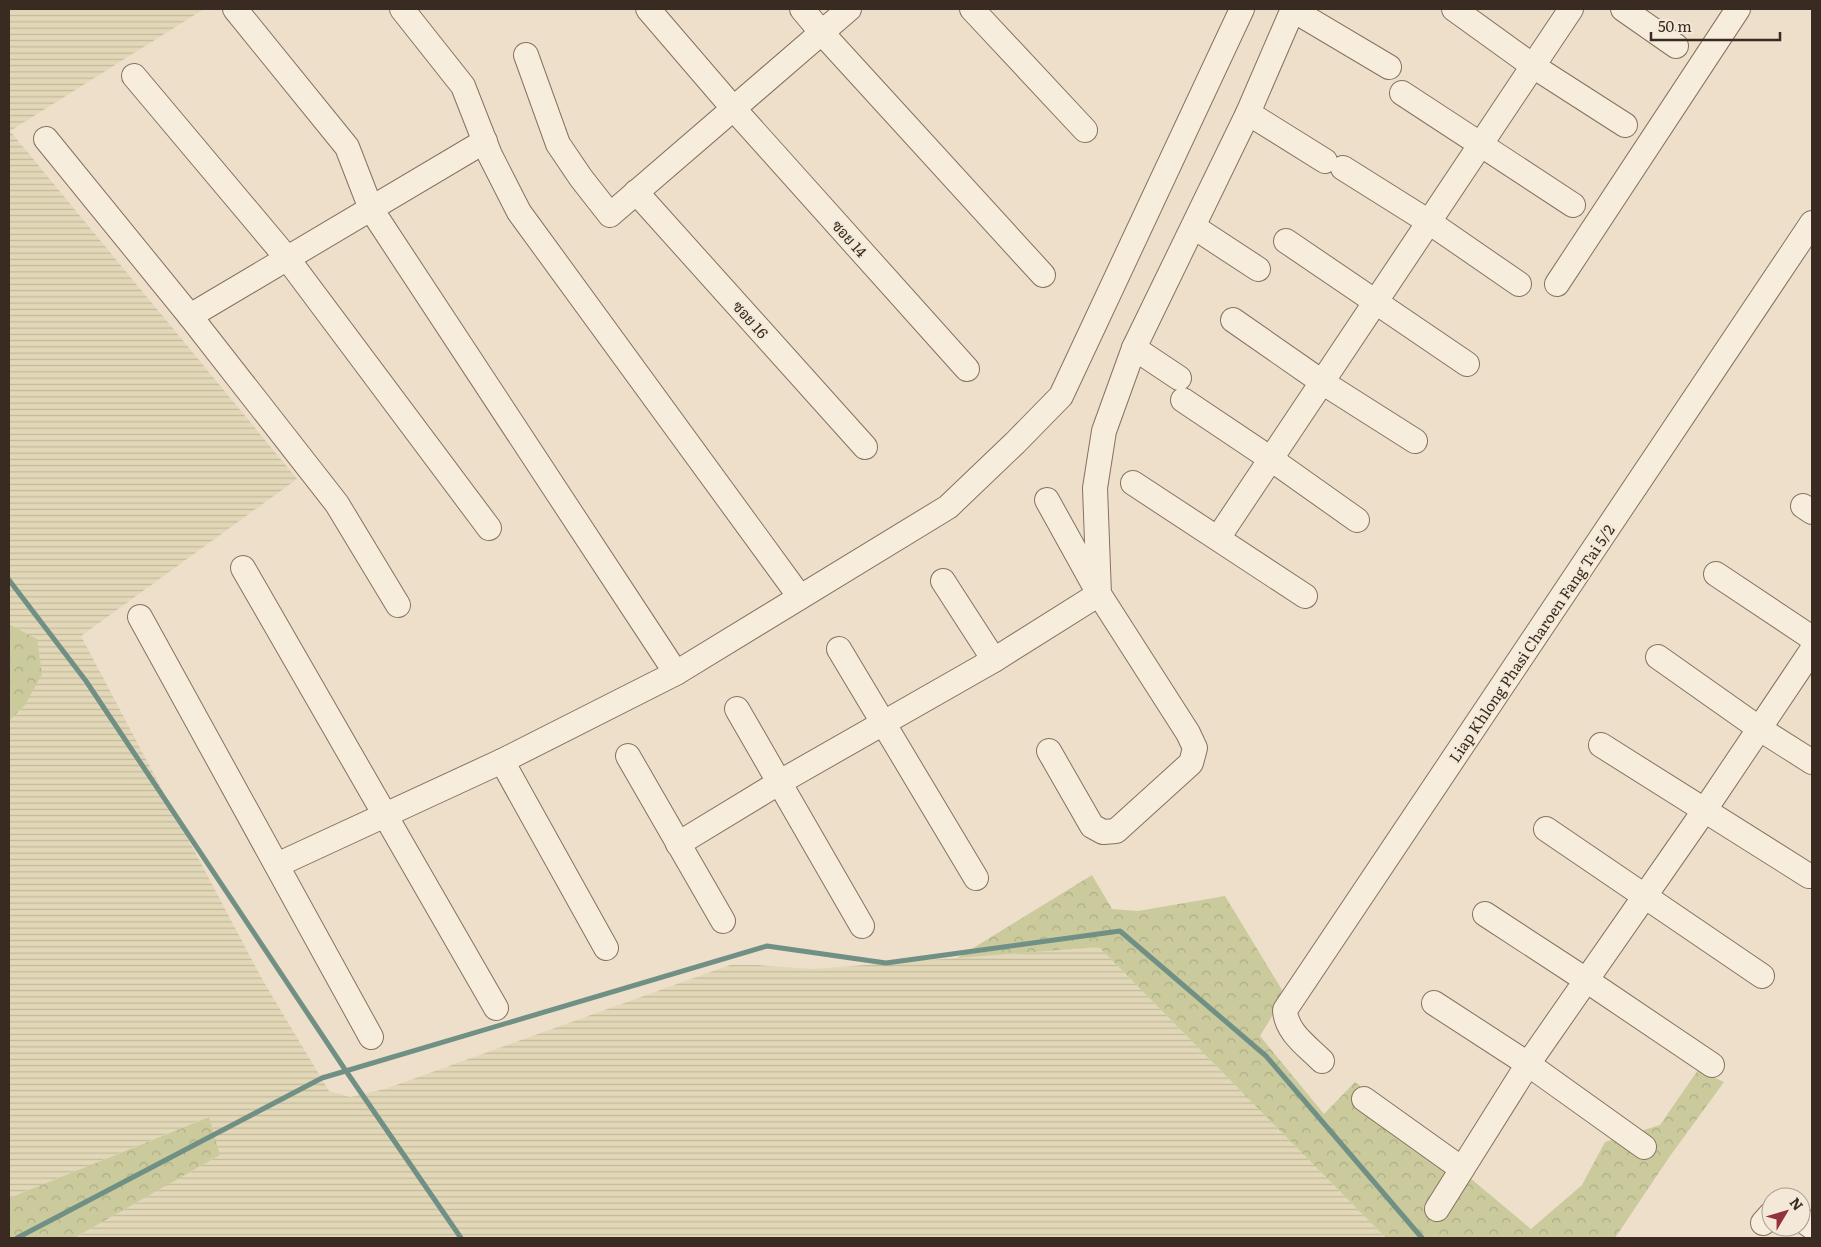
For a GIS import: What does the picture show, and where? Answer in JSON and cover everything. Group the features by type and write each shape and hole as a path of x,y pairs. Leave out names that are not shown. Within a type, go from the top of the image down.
{"street":[{"path":"235,9 347,147 371,209 676,673"},
{"path":"402,9 463,86 490,155 520,212 800,597"},
{"name":"ซอย 14","path":"648,9 733,108 967,369"},
{"path":"802,9 1043,274"},
{"path":"526,55 558,144 581,178 610,215 850,9"},
{"path":"972,9 1085,130"},
{"path":"277,865 502,761 676,673 948,507 1015,444 1061,396 1242,9"},
{"path":"1099,594 1096,488 1104,431 1134,348 1248,113 1293,9 1389,67"},
{"path":"1454,9 1533,66 1626,125"},
{"path":"1218,538 1571,9"},
{"path":"1623,9 1676,46"},
{"path":"1557,284 1738,9"},
{"path":"134,76 287,258 489,528"},
{"path":"1402,93 1573,204"},
{"path":"1248,113 1428,222 1519,284"},
{"path":"46,139 190,316 337,504 398,605"},
{"path":"190,316 485,141"},
{"name":"ซอย 16","path":"636,192 865,447"},
{"name":"Liap Khlong Phasi Charoen Fang Tai 5/2","path":"1322,1061 1292,1032 1286,1020 1285,1010 1812,223"},
{"path":"1194,227 1258,269"},
{"path":"1286,241 1467,364"},
{"path":"1233,320 1322,382 1415,441"},
{"path":"1134,348 1181,389 1271,459 1357,520"},
{"path":"1133,483 1305,596"},
{"path":"1048,500 1099,594 1188,733 1195,748 1191,764 1116,831 1103,832 1092,826 1049,751"},
{"path":"243,568 496,1008"},
{"path":"1716,574 1812,638"},
{"path":"943,581 994,660"},
{"path":"678,844 882,722 994,660 1099,594"},
{"path":"140,617 371,1037"},
{"path":"839,649 976,878"},
{"path":"1437,1209 1528,1064 1704,811 1812,650"},
{"path":"1658,657 1760,729 1812,762"},
{"path":"737,709 862,926"},
{"path":"1601,745 1809,876"},
{"path":"628,756 724,921"},
{"path":"502,761 606,948"},
{"path":"1546,829 1762,976"},
{"path":"1485,914 1712,1065"},
{"path":"1434,1003 1528,1064 1644,1147"},
{"path":"1364,1099 1462,1169"}],"shaded area":[{"path":"9,9 204,9 10,131 297,479 81,636 262,979 329,1091 350,1097 385,1089 730,965 813,969 1099,947 1386,1238 74,1238 220,1155 208,1117 9,1198 9,721 25,705 37,639 9,624"}],"green space":[{"path":"9,624 37,639 42,674 25,705 9,721"},
{"path":"1092,875 1112,909 1138,911 1225,896 1285,995 1260,1036 1324,1114 1355,1082 1531,1229 1582,1185 1605,1142 1660,1125 1698,1070 1724,1082 1670,1156 1615,1238 1386,1238 1099,947 957,958"},
{"path":"209,1117 220,1155 74,1238 9,1238 9,1198"}],"waterway":[{"path":"9,580 86,681 346,1071 461,1238"},
{"path":"17,1238 322,1078 767,946 886,963 1120,931 1266,1056 1422,1238"}]}
